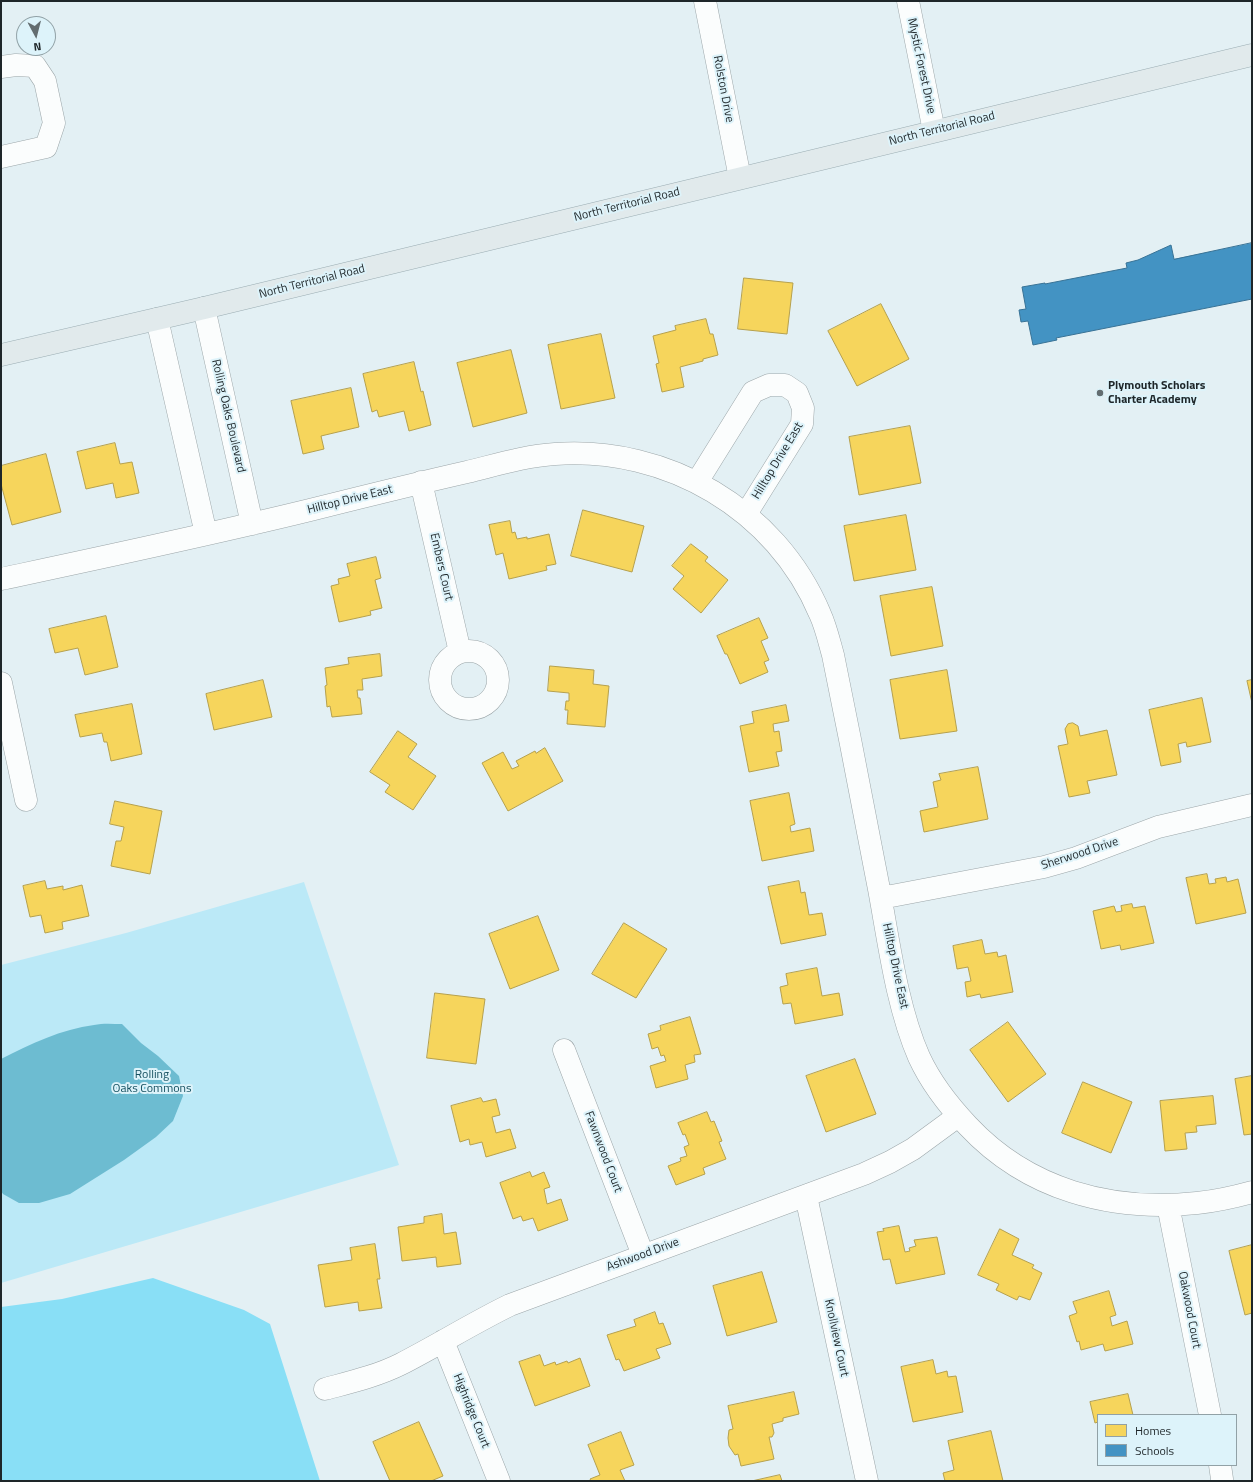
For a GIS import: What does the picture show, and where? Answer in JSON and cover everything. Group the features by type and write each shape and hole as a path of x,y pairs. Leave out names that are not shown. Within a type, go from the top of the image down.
{"main road":[{"name":"North Territorial Road","path":"1,355 204,308 1252,55"}],"street":[{"name":"Rolston Drive","path":"705,1 740,178"},
{"name":"Mystic Forest Drive","path":"908,1 934,131"},
{"path":"1,67 16,65 34,66 45,81 54,123 46,147 1,157"},
{"name":"Rolling Oaks Boulevard","path":"204,308 252,524"},
{"path":"157,319 206,534"},
{"name":"Hilltop Drive East","path":"697,482 753,392 769,385 785,385 797,393 804,408 802,424 746,514"},
{"name":"Hilltop Drive East","path":"1,579 252,524 528,457 575,453 606,454 637,460 669,470 697,482 720,495 746,514 770,537 791,562 809,590 821,615 833,655 897,982 912,1038 920,1059 942,1097 978,1136 1002,1156 1028,1173 1049,1184 1079,1194 1109,1202 1134,1205 1168,1205 1224,1199 1252,1192"},
{"name":"Embers Court","path":"421,482 460,652"},
{"path":"1,683 26,800"},
{"name":"Sherwood Drive","path":"881,898 1044,867 1076,858 1158,827 1252,805"},
{"name":"Fawnwood Court","path":"564,1050 642,1255"},
{"name":"Ashwood Drive","path":"325,1389 380,1373 401,1364 476,1322 510,1305 864,1174 913,1149 958,1116"},
{"name":"Knollview Court","path":"806,1196 866,1481"},
{"name":"Oakwood Court","path":"1168,1205 1210,1414"},
{"name":"Highridge Court","path":"443,1341 499,1481"}],"green space":[{"name":"Rolling Oaks Commons","path":"304,882 399,1165 1,1283 1,965 126,933"}],"shaded area":[{"path":"97,1024 122,1024 141,1043 158,1056 179,1076 183,1096 173,1121 156,1137 124,1160 70,1194 39,1203 19,1203 3,1194 1,1191 1,1059 35,1043 70,1030"},
{"path":"153,1278 244,1310 270,1324 320,1481 1,1481 1,1307 62,1299"}],"building: Homes":[{"path":"744,278 793,283 787,334 738,329"},
{"path":"881,304 909,359 857,386 828,331"},
{"path":"706,319 710,334 713,334 718,355 703,359 703,361 680,367 684,387 662,392 656,364 659,363 653,336 676,330 675,326"},
{"path":"601,334 615,398 561,409 548,345"},
{"path":"511,350 527,413 473,427 457,363"},
{"path":"414,362 431,425 409,431 404,411 379,417 377,410 372,412 363,374"},
{"path":"351,388 359,427 321,436 324,449 303,454 291,401"},
{"path":"910,426 921,483 859,495 849,437"},
{"path":"115,443 120,464 132,462 139,493 116,498 113,483 86,489 77,452"},
{"path":"46,454 61,512 12,525 1,484 1,466"},
{"path":"583,510 644,526 632,572 571,556"},
{"path":"906,515 916,570 854,581 844,526"},
{"path":"510,521 512,533 515,532 517,539 527,537 527,539 549,534 556,564 546,566 547,570 509,579 503,553 496,555 489,525"},
{"path":"691,544 708,557 705,561 728,580 701,613 673,589 684,576 672,566"},
{"path":"376,557 381,578 375,580 382,608 370,611 371,615 339,622 331,586 339,584 338,579 350,576 347,564"},
{"path":"932,587 943,646 891,656 880,596"},
{"path":"106,616 118,667 85,675 78,648 55,653 49,629"},
{"path":"759,618 768,638 761,641 769,660 764,662 768,672 740,684 727,654 725,654 717,636"},
{"path":"380,654 382,676 362,679 363,690 357,690 358,698 360,698 362,714 332,717 330,706 327,707 325,668 349,664 348,658"},
{"path":"550,666 594,670 593,684 609,686 605,727 567,724 568,710 565,710 566,701 569,701 569,693 548,691"},
{"path":"947,670 957,731 900,739 890,680"},
{"path":"263,680 272,717 214,730 206,694"},
{"path":"1252,680 1252,703 1247,681"},
{"path":"1202,698 1211,742 1187,747 1186,742 1178,744 1181,762 1161,766 1149,710"},
{"path":"132,704 142,754 111,761 107,742 104,742 102,733 80,737 75,715"},
{"path":"786,705 789,721 773,724 774,732 779,731 782,751 776,752 779,766 749,772 740,726 754,723 752,712"},
{"path":"1073,723 1078,726 1080,736 1107,730 1117,775 1087,781 1090,793 1069,797 1058,746 1068,744 1065,729 1068,724"},
{"path":"398,731 417,744 408,757 436,776 413,810 385,792 390,785 370,772"},
{"path":"545,748 563,781 508,811 482,763 503,752 512,769 519,766 516,761 535,751 536,753"},
{"path":"978,767 988,819 924,832 920,811 938,807 933,782 941,780 939,774"},
{"path":"789,793 795,824 790,826 791,832 810,828 814,851 762,861 750,801"},
{"path":"115,801 162,811 150,874 111,866 116,841 121,841 124,827 110,824"},
{"path":"1207,874 1209,884 1216,883 1215,879 1226,877 1227,882 1238,879 1246,913 1196,924 1186,878"},
{"path":"45,881 47,889 63,886 63,890 82,885 89,916 62,922 63,929 45,933 41,915 30,917 23,886"},
{"path":"799,881 801,893 805,892 809,915 822,913 826,935 781,944 768,887"},
{"path":"1132,904 1133,908 1145,906 1154,943 1121,950 1120,945 1101,949 1093,911 1114,906 1116,912 1122,911 1121,906"},
{"path":"538,916 559,970 510,989 489,934"},
{"path":"624,923 667,949 636,998 592,974"},
{"path":"982,940 985,954 997,952 998,957 1006,955 1013,992 981,998 980,994 967,997 965,982 971,981 968,967 957,969 953,946"},
{"path":"817,968 822,996 839,993 843,1015 795,1024 791,1003 783,1004 780,987 788,985 786,974"},
{"path":"435,993 485,999 476,1064 427,1058"},
{"path":"690,1017 701,1054 694,1055 695,1062 685,1065 688,1079 656,1088 650,1066 666,1061 664,1055 661,1056 658,1047 652,1049 648,1034 661,1030 660,1026"},
{"path":"1008,1022 1046,1074 1008,1102 970,1050"},
{"path":"855,1059 876,1114 826,1132 806,1076"},
{"path":"1252,1076 1252,1134 1244,1135 1235,1079"},
{"path":"1083,1082 1132,1102 1111,1153 1062,1133"},
{"path":"1213,1096 1216,1124 1196,1126 1197,1132 1185,1133 1187,1149 1165,1151 1160,1101"},
{"path":"481,1098 483,1102 496,1099 500,1115 492,1117 496,1133 510,1129 516,1148 486,1157 482,1142 470,1145 469,1139 460,1142 451,1106"},
{"path":"707,1112 711,1122 714,1121 722,1141 719,1142 726,1159 703,1168 705,1174 676,1185 668,1166 681,1161 680,1158 687,1156 684,1147 689,1145 685,1134 683,1135 678,1123"},
{"path":"530,1172 532,1177 544,1172 550,1187 544,1189 547,1204 561,1199 568,1220 538,1231 533,1218 523,1221 521,1216 513,1219 500,1183"},
{"path":"442,1214 444,1234 456,1232 461,1264 437,1267 436,1257 402,1261 398,1227 424,1223 424,1217"},
{"path":"899,1226 905,1252 910,1251 909,1248 916,1246 914,1240 937,1237 945,1274 896,1284 890,1259 883,1260 877,1232 884,1231 883,1229"},
{"path":"1000,1229 1019,1239 1012,1255 1034,1265 1032,1268 1042,1273 1030,1300 1019,1296 1017,1300 996,1290 999,1284 978,1275"},
{"path":"375,1244 380,1279 377,1279 382,1308 359,1311 358,1302 325,1307 318,1265 352,1260 350,1248"},
{"path":"1252,1245 1252,1313 1245,1315 1229,1251"},
{"path":"762,1272 777,1322 727,1336 713,1286"},
{"path":"1109,1291 1116,1315 1110,1317 1112,1326 1127,1321 1133,1344 1105,1351 1103,1344 1081,1350 1069,1316 1077,1313 1073,1302"},
{"path":"655,1312 659,1324 663,1323 671,1344 656,1349 660,1358 624,1371 619,1359 616,1360 607,1335 636,1326 634,1320"},
{"path":"540,1355 544,1366 555,1362 556,1365 567,1361 568,1363 580,1358 590,1386 535,1406 519,1362"},
{"path":"933,1360 936,1374 947,1371 948,1377 956,1376 963,1412 913,1422 901,1367"},
{"path":"794,1392 799,1414 783,1418 783,1421 772,1424 774,1433 772,1437 769,1437 774,1459 741,1466 738,1454 735,1455 729,1446 729,1430 733,1429 728,1406"},
{"path":"1128,1394 1133,1414 1097,1414 1097,1422 1095,1423 1090,1402"},
{"path":"419,1422 443,1476 431,1481 390,1481 373,1442"},
{"path":"991,1431 1003,1481 945,1481 943,1473 954,1470 948,1441"},
{"path":"621,1432 634,1465 620,1470 625,1481 591,1481 590,1479 600,1475 588,1445"},
{"path":"780,1475 782,1481 752,1481"}],"building: Schools":[{"path":"1252,243 1252,299 1056,338 1057,340 1033,345 1028,321 1021,322 1019,310 1026,309 1022,287 1127,268 1126,263 1138,260 1171,245 1174,259"}],"place":[{"name":"Plymouth Scholars Charter Academy","path":"1100,393"}]}
